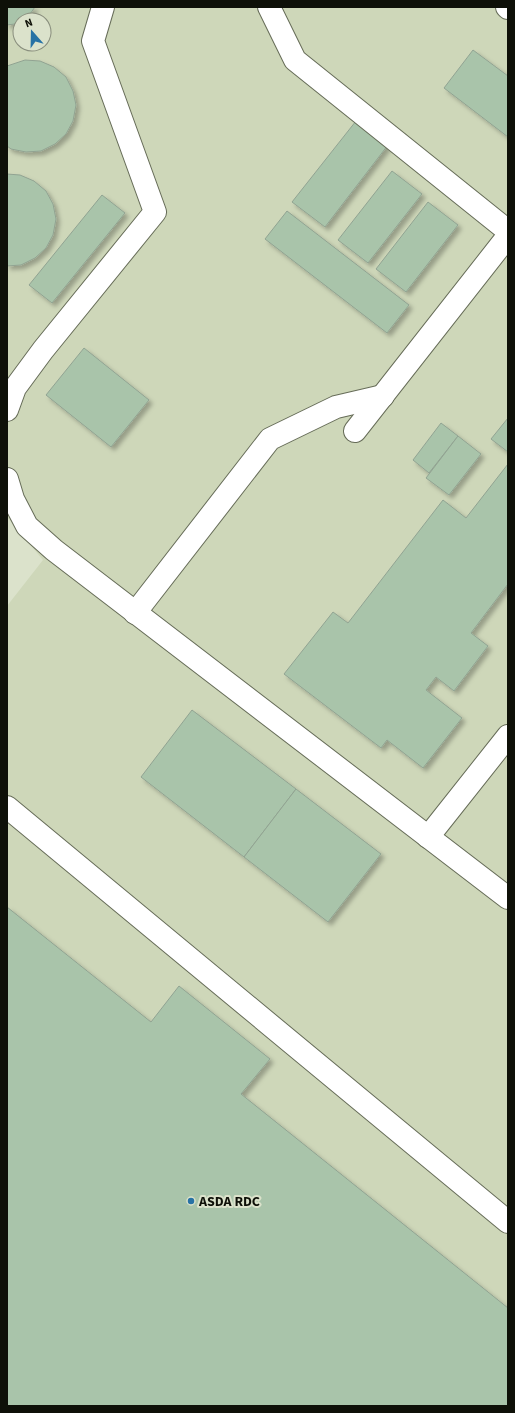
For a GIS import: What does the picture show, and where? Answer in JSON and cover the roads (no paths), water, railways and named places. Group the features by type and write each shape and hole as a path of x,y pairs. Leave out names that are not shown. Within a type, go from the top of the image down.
{"lane":[{"path":"7,410 15,388 43,350 155,212 92,41 103,7"},
{"path":"269,7 295,60 508,231"},
{"path":"355,431 508,236"},
{"path":"135,613 270,439 336,407 382,396"},
{"path":"7,479 13,499 28,526 54,550 508,898"},
{"path":"428,837 508,736"},
{"path":"7,807 508,1222"}],"place":[{"name":"ASDA RDC","path":"191,1201"}]}
